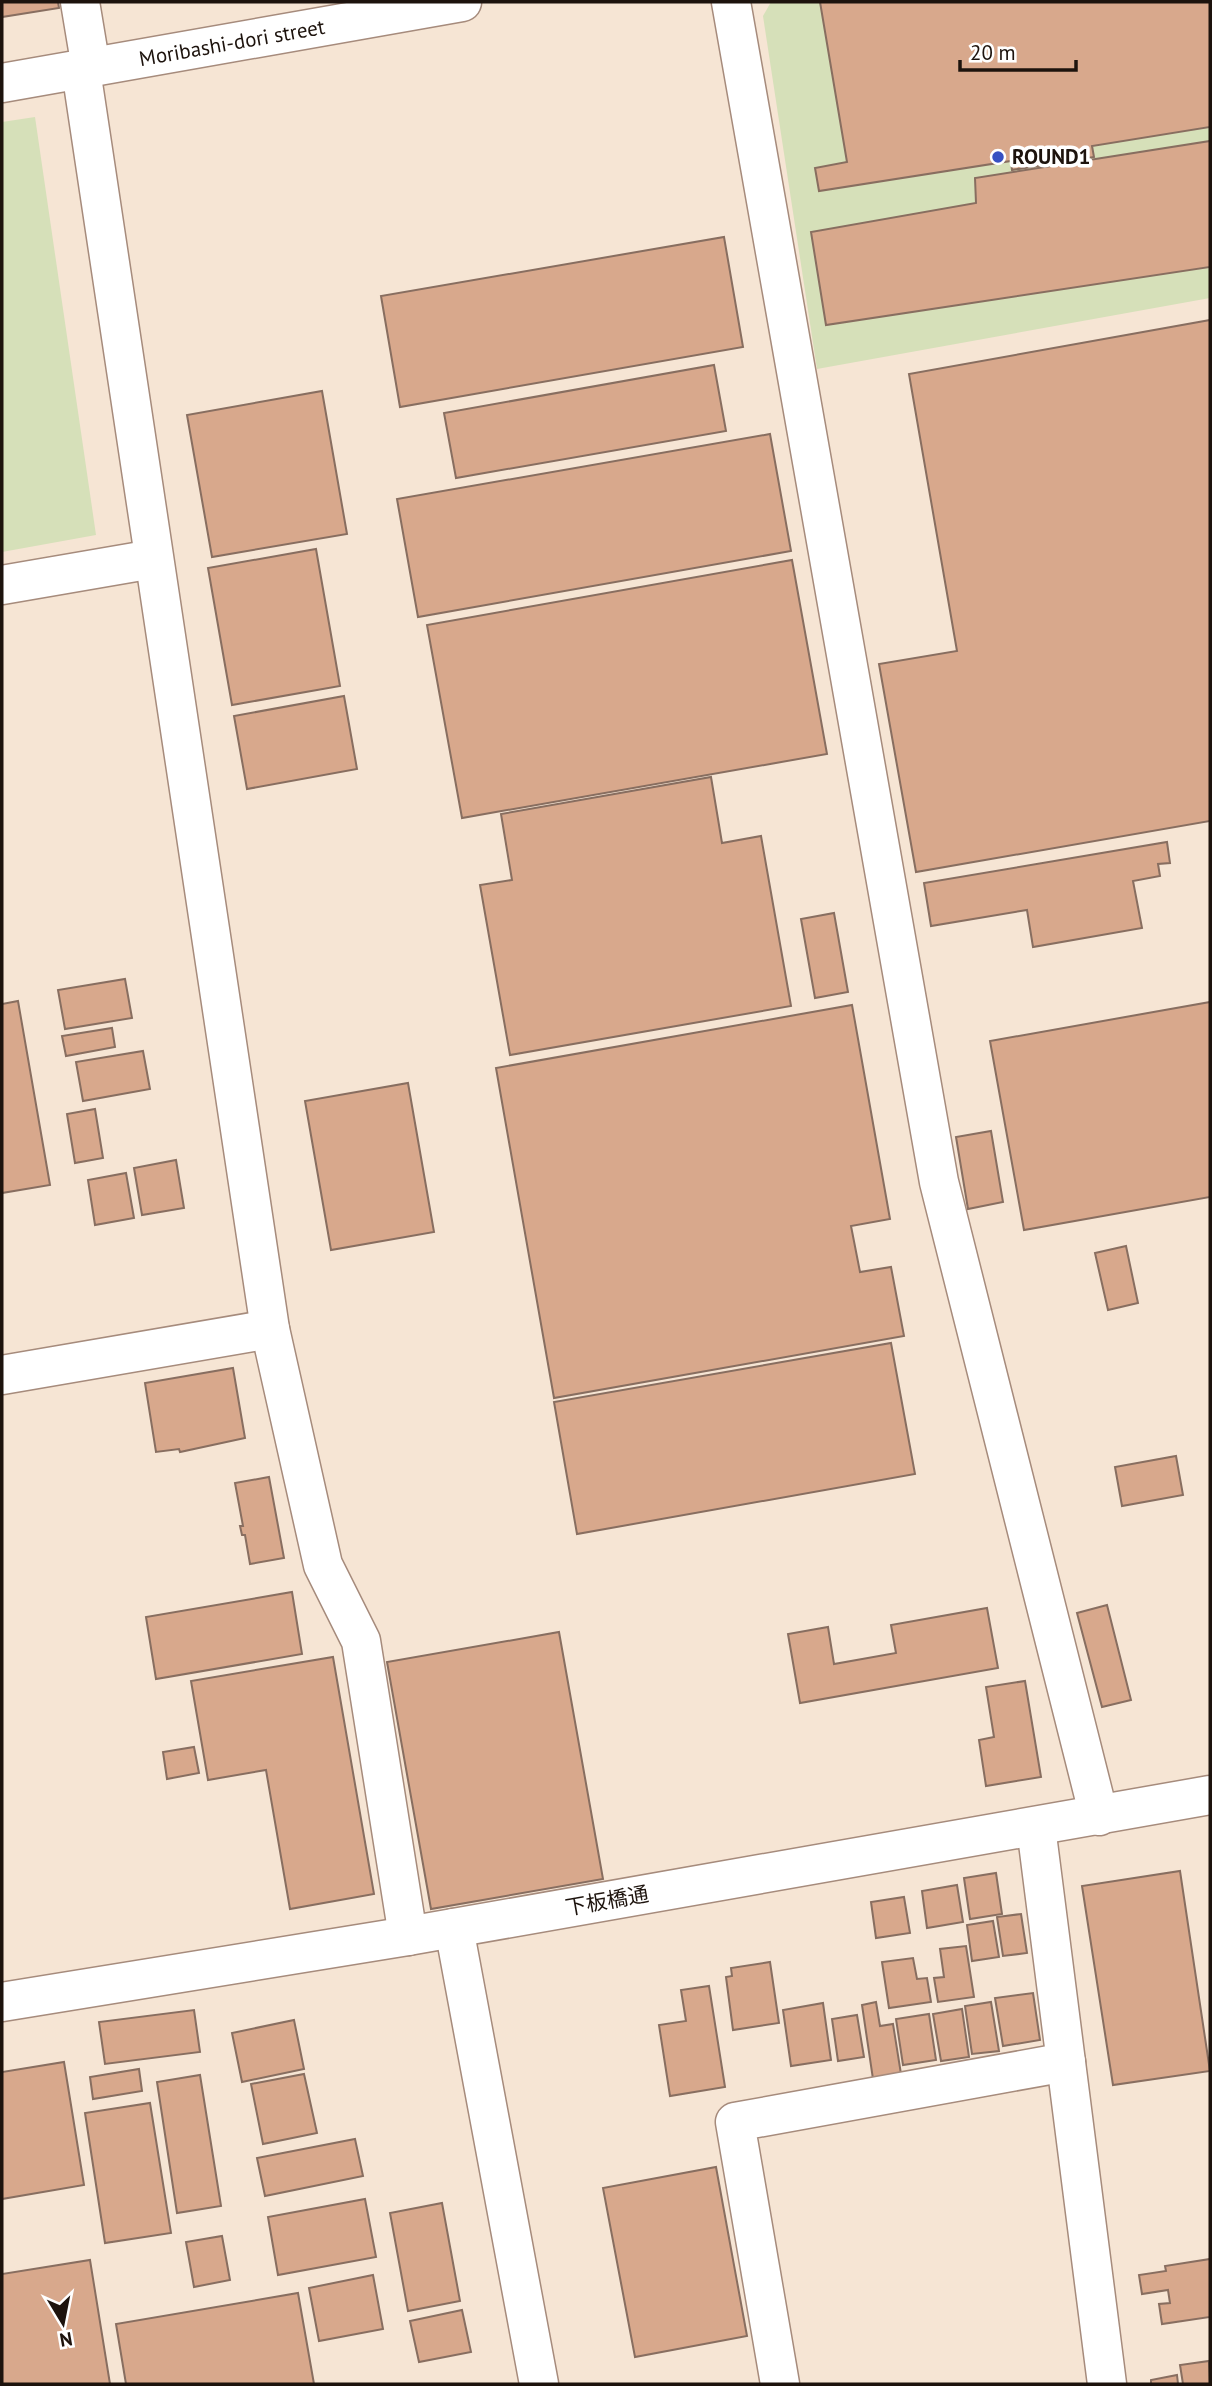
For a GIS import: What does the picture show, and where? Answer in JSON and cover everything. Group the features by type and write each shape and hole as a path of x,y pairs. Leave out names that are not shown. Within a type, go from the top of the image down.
{"street":[{"path":"80,2 86,69 153,559 270,1329 323,1565 361,1641 408,1936"},
{"name":"Moribashi-dori street","path":"2,83 462,2"},
{"path":"731,2 939,1182 1099,1816"},
{"path":"2,584 153,559"},
{"path":"2,1375 270,1329"},
{"name":"下板橋通","path":"2,2002 408,1936 1210,1795"},
{"path":"1036,1827 1107,2384"},
{"path":"454,1928 539,2384"},
{"path":"780,2384 735,2122 1066,2062"}],"shaded area":[{"path":"2,2 1210,2 1210,2384 2,2384"}],"green space":[{"name":"ROUND1","path":"771,2 1210,2 1210,298 817,369 763,16"},
{"path":"35,117 96,535 2,552 2,122"}],"building":[{"path":"2,2 58,2 59,8 2,17"},
{"path":"820,2 1210,2 1210,127 1092,146 1094,157 1012,170 1011,161 819,191 815,168 847,162"},
{"path":"1210,141 1210,267 826,325 811,232 976,203 975,178"},
{"path":"724,237 743,347 400,407 381,296"},
{"path":"1210,320 1210,821 916,872 879,664 957,651 909,374"},
{"path":"714,365 726,431 456,478 444,413"},
{"path":"322,391 347,534 212,557 187,415"},
{"path":"770,434 791,551 418,617 397,499"},
{"path":"316,549 340,686 232,705 208,568"},
{"path":"792,560 827,754 462,818 427,625"},
{"path":"344,696 357,769 247,789 234,716"},
{"path":"711,777 722,843 761,836 791,1006 510,1055 480,885 512,880 501,814"},
{"path":"1167,842 1170,863 1158,864 1160,876 1133,881 1142,928 1033,947 1027,910 931,926 924,883"},
{"path":"834,913 848,992 815,998 801,919"},
{"path":"125,979 132,1018 65,1029 58,990"},
{"path":"18,1001 50,1185 2,1193 2,1004"},
{"path":"1210,1002 1210,1197 1024,1230 990,1041"},
{"path":"852,1005 890,1219 851,1226 860,1272 891,1267 904,1336 554,1398 496,1068"},
{"path":"112,1028 115,1047 66,1056 62,1036"},
{"path":"143,1051 150,1089 83,1101 76,1062"},
{"path":"408,1083 434,1232 331,1250 305,1101"},
{"path":"95,1109 103,1158 75,1163 67,1114"},
{"path":"991,1131 1003,1202 968,1209 956,1137"},
{"path":"176,1160 184,1208 142,1215 134,1168"},
{"path":"126,1173 134,1218 95,1225 88,1180"},
{"path":"1126,1246 1138,1303 1108,1310 1095,1253"},
{"path":"891,1343 915,1474 577,1534 554,1402"},
{"path":"233,1368 245,1438 180,1452 179,1449 156,1452 145,1383"},
{"path":"1176,1456 1183,1495 1122,1506 1115,1467"},
{"path":"269,1477 284,1558 250,1564 245,1535 242,1535 240,1526 243,1526 235,1483"},
{"path":"292,1592 302,1654 156,1679 146,1617"},
{"path":"1107,1605 1131,1700 1102,1707 1077,1613"},
{"path":"987,1608 998,1668 800,1703 788,1634 828,1627 834,1664 896,1653 891,1625"},
{"path":"559,1632 603,1879 431,1909 387,1662"},
{"path":"333,1657 374,1894 290,1909 266,1770 208,1780 191,1681"},
{"path":"1025,1681 1041,1777 986,1786 979,1740 994,1737 986,1687"},
{"path":"194,1747 199,1773 167,1779 163,1752"},
{"path":"1180,1871 1210,2071 1113,2085 1082,1886"},
{"path":"996,1873 1002,1914 970,1919 964,1878"},
{"path":"957,1885 963,1922 927,1928 922,1891"},
{"path":"904,1897 910,1933 876,1938 871,1902"},
{"path":"1021,1914 1027,1953 1003,1956 997,1917"},
{"path":"993,1921 999,1957 972,1961 967,1925"},
{"path":"966,1946 974,1997 938,2002 934,1978 944,1977 940,1949"},
{"path":"913,1958 917,1979 927,1978 931,2002 889,2008 882,1962"},
{"path":"770,1962 779,2023 733,2030 726,1977 732,1976 731,1968"},
{"path":"709,1986 725,2087 670,2096 659,2025 686,2021 681,1990"},
{"path":"1033,1993 1040,2040 1003,2046 995,1998"},
{"path":"876,2002 880,2026 893,2024 901,2074 873,2079 862,2005"},
{"path":"991,2002 999,2051 972,2054 965,2006"},
{"path":"823,2003 831,2060 791,2066 783,2010"},
{"path":"962,2009 969,2057 941,2061 933,2014"},
{"path":"194,2010 200,2052 105,2064 99,2022"},
{"path":"929,2014 936,2060 903,2065 896,2019"},
{"path":"857,2015 864,2057 838,2061 832,2019"},
{"path":"294,2020 304,2069 242,2082 232,2033"},
{"path":"64,2062 84,2185 2,2199 2,2072"},
{"path":"139,2069 142,2091 93,2099 90,2077"},
{"path":"304,2074 317,2133 263,2144 251,2084"},
{"path":"200,2075 221,2206 177,2213 157,2082"},
{"path":"150,2103 171,2233 105,2243 85,2113"},
{"path":"355,2139 363,2176 265,2196 257,2158"},
{"path":"716,2167 747,2336 635,2357 603,2188"},
{"path":"365,2199 376,2257 278,2275 268,2217"},
{"path":"442,2203 460,2301 408,2311 390,2213"},
{"path":"222,2236 230,2280 194,2287 186,2242"},
{"path":"1210,2259 1210,2317 1162,2324 1159,2304 1170,2303 1168,2290 1142,2294 1139,2275 1166,2271 1165,2266"},
{"path":"90,2260 110,2384 2,2384 2,2274"},
{"path":"373,2275 383,2329 319,2341 309,2288"},
{"path":"298,2293 314,2384 126,2384 116,2324"},
{"path":"462,2310 471,2352 419,2362 410,2321"},
{"path":"1209,2361 1210,2384 1183,2384 1180,2365"},
{"path":"1177,2375 1178,2384 1151,2384 1151,2380"}],"place":[{"name":"ROUND1","path":"998,157"}]}
